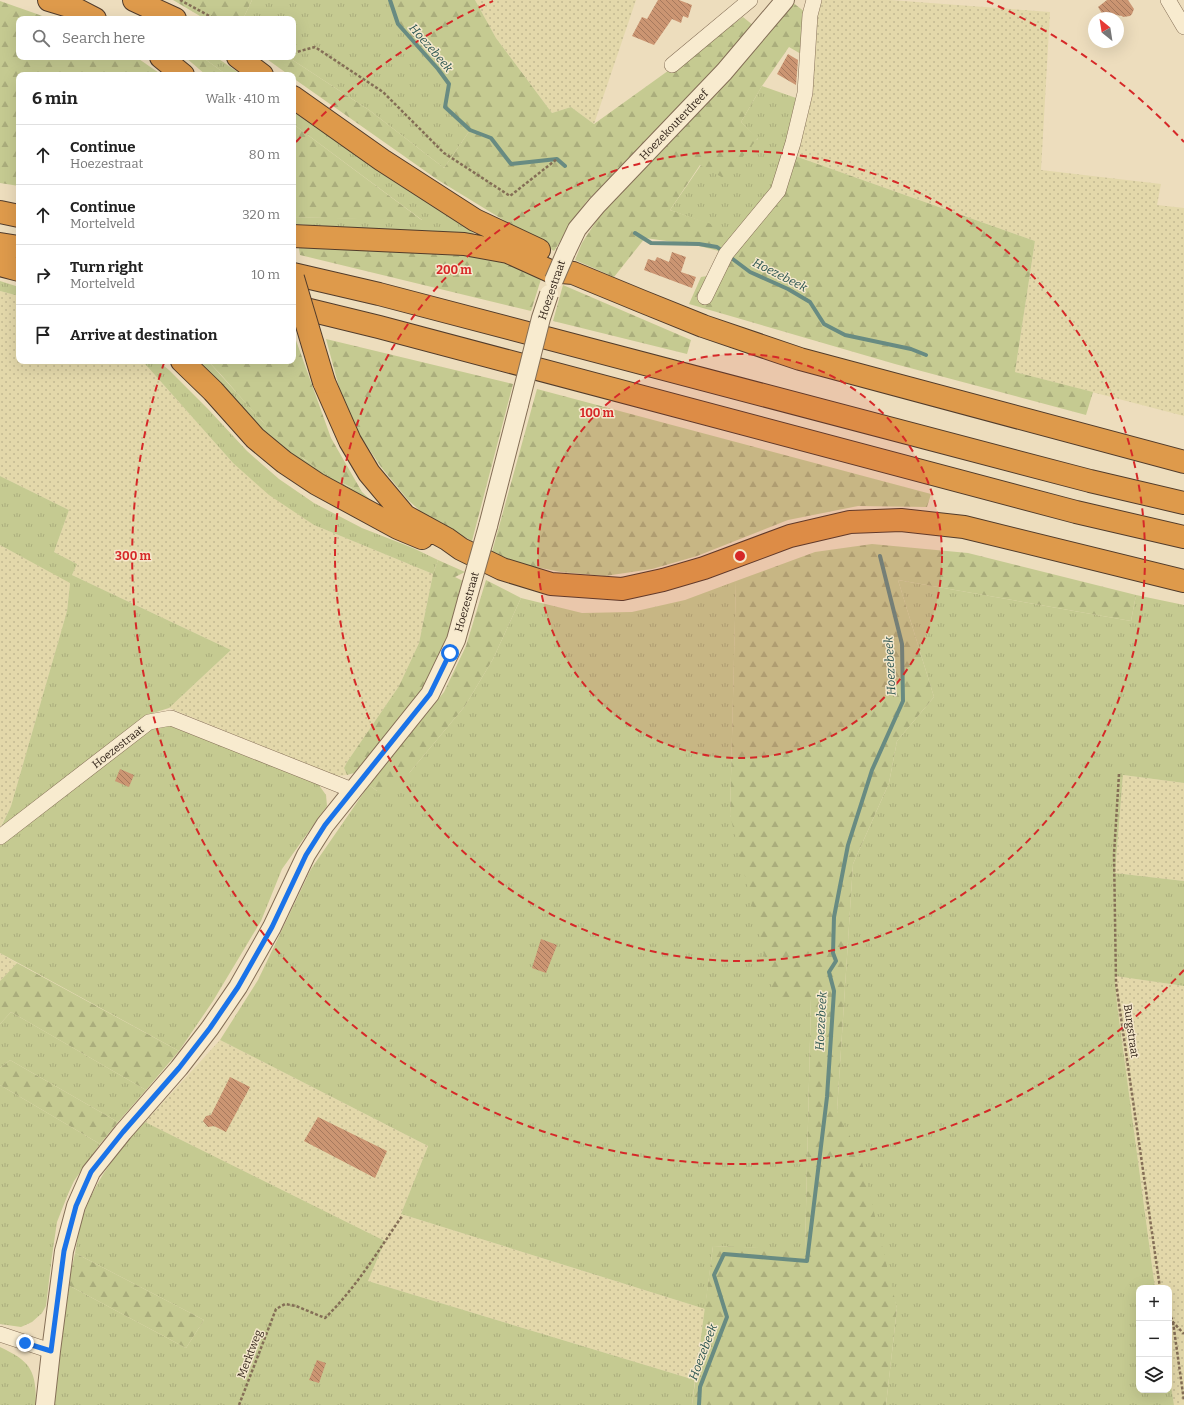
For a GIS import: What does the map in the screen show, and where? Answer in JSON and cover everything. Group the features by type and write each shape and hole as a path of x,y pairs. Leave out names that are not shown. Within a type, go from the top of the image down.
{"highway":[{"path":"49,0 72,7 89,16"},
{"path":"134,0 169,16"},
{"path":"165,60 179,72"},
{"path":"242,60 258,72"},
{"path":"296,99 382,160 476,220 558,259 559,282"},
{"path":"0,212 16,215"},
{"path":"296,236 464,244 508,252 550,271 559,282 641,301 710,328 800,359 1184,462"},
{"path":"0,244 16,247"},
{"path":"0,265 16,269"},
{"path":"296,275 379,294 1083,479 1184,503"},
{"path":"296,288 324,382 350,442 369,473 405,516 447,539 461,549 502,569 551,584 622,589 663,580 704,568 790,536 850,522 901,520 964,528 1184,581"},
{"path":"296,307 387,329 1076,512 1184,537"},
{"path":"185,364 213,391 255,438 284,462 317,484 398,528 443,547 461,549"}],"street":[{"path":"672,65 750,0"},
{"name":"Hoezekouterdreef","path":"566,252 577,230 597,205 724,72 785,0"},
{"path":"705,296 726,254 778,191 794,143 805,92 810,15 814,0"},
{"path":"1168,0 1184,27"},
{"name":"Hoezestraat","path":"0,837 149,722 171,718 352,790 430,694 456,640 488,526 541,318 559,282 566,252"},
{"path":"45,1405 64,1251 76,1206 91,1172 123,1132 179,1068 210,1028 234,993 272,927 306,855 325,825 352,790"},
{"path":"0,1334 51,1351"}],"path":[{"path":"180,0 209,16"},
{"path":"296,52 316,47 382,92 444,153 510,196 557,159"},
{"name":"Burgstraat","path":"1119,774 1114,854 1116,983 1160,1285"},
{"name":"Merktweg","path":"239,1405 276,1309 285,1304 296,1306 325,1318 365,1271 402,1216"},
{"path":"1173,1322 1184,1334"},
{"path":"1173,1322 1184,1402"}],"shaded area":[{"path":"475,0 636,0 594,124 571,107 552,113 496,38"},
{"path":"817,0 890,0 1050,12 1041,170 1161,184 1157,205 1184,208 1184,416 1015,372 1035,241 795,156"},
{"path":"0,291 16,295 16,364 145,364 233,463 314,525 433,574 419,643 399,686 347,762 344,768 347,775 336,776 169,708 231,650 72,575 77,564 54,552 69,510 0,476"},
{"path":"0,545 70,582 67,611 11,806 0,828"},
{"path":"1123,775 1184,783 1184,881 1115,873"},
{"path":"0,953 17,963 0,981"},
{"path":"1115,976 1184,986 1184,1405 1174,1405 1172,1392 1172,1285 1155,1285 1117,1004"},
{"path":"220,1040 428,1146 401,1214 705,1309 695,1380 368,1281 385,1241 145,1122"}],"green space":[{"path":"173,0 252,0 244,16 200,16"},
{"path":"252,0 390,0 398,24 438,69 449,84 445,107 470,130 444,168 369,110 293,60 296,60 296,16 244,16"},
{"path":"390,0 475,0 496,38 552,113 571,107 594,124 743,17 754,26 655,132 586,202 554,251 438,180 296,80 296,72 285,72 268,60 293,60 369,110 444,168 470,130 445,107 449,84 438,69 398,24"},
{"path":"0,1 42,16 16,16 16,60 140,60 158,72 16,72 16,186 0,183"},
{"path":"792,2 805,12 801,54 789,47 762,86 741,122 758,138 725,179 700,165 670,210 737,234 723,252 695,245 645,238 614,277 575,260 582,243 597,220 638,171 777,23"},
{"path":"188,60 206,60 223,72 202,72"},
{"path":"206,60 220,60 238,72 223,72"},
{"path":"762,86 799,99 774,188 737,234 670,210 701,165 758,139 741,122"},
{"path":"296,113 387,177 475,235 296,224 296,217 422,220 296,126"},
{"path":"296,126 423,221 296,217"},
{"path":"795,156 1035,241 1015,372 1093,392 1086,415 895,364 689,304 701,277 719,274"},
{"path":"298,243 502,259 542,276 531,311 300,255"},
{"path":"0,281 16,286 16,295 0,291"},
{"path":"563,285 691,340 687,354 553,321"},
{"path":"326,339 513,384 472,541 428,518 408,500 381,467 359,434 340,391"},
{"path":"296,340 331,438 362,492 334,479 308,462 261,420 211,364 296,364"},
{"path":"145,364 162,364 169,370 247,451 279,479 314,503 362,528 413,548 438,560 433,574 314,525 269,495 233,463"},
{"path":"193,364 211,364 262,421 305,460 347,486 362,492 380,509 281,452"},
{"path":"537,389 931,494 927,507 858,506 788,520 697,556 652,569 605,576 561,572 520,564 492,552"},
{"path":"0,476 69,510 54,552 77,564 72,575 231,650 169,708 153,713 1,827 11,806 67,611 70,583 0,545"},
{"path":"872,544 968,553 1136,595 1131,621 898,580 934,697 897,741 889,783 853,864 837,1111 861,1158 897,1308 886,1405 692,1405 713,1246 805,1249 811,999 774,996 730,815 736,581 815,552"},
{"path":"438,560 465,572 455,577 463,581 449,637 433,671 415,700 354,773 347,775 344,768 347,762 399,686 419,643 433,574"},
{"path":"486,580 521,598 493,659 465,706 410,772 387,791 377,791 369,785 444,692 466,646"},
{"path":"898,580 1131,621 1136,595 1184,605 1184,783 1123,775 1115,873 1184,881 1184,986 1115,976 1117,1004 1155,1285 1136,1285 1136,1393 1172,1392 1174,1405 886,1405 897,1308 837,1111 853,864 889,783 897,741 934,697"},
{"path":"736,581 730,815 811,998 805,1250 713,1246 705,1309 401,1214 428,1146 220,1040 258,980 311,869 369,785 377,791 410,772 465,706 493,659 521,598 582,613 632,612 685,600"},
{"path":"167,725 316,781 326,795 327,806 282,869 261,921 213,1001 179,1051 0,953 0,843 150,728"},
{"path":"17,963 179,1051 146,1090 11,1012 0,1024 0,981"},
{"path":"11,1012 146,1090 118,1122 10,1060 0,1068 0,1024"},
{"path":"10,1060 118,1122 100,1144 0,1085 0,1068"},
{"path":"0,1085 100,1144 74,1181 57,1222 46,1306 42,1313 32,1322 21,1327 0,1324"},
{"path":"145,1122 385,1241 368,1281 695,1380 692,1405 53,1405 68,1285 186,1348 204,1320 75,1253 81,1223 92,1194 107,1168"},
{"path":"75,1253 204,1320 186,1348 68,1285"},
{"path":"0,1347 11,1352 30,1369 35,1384 36,1405 0,1405"}],"building":[{"path":"658,0 679,0 692,5 688,18 683,16 681,23 672,19 654,45 632,36 642,17 647,19"},
{"path":"1107,0 1128,0 1134,9 1130,16 1124,17 1124,12 1101,12 1098,7"},
{"path":"788,54 798,60 796,85 777,74"},
{"path":"672,252 686,257 681,272 696,277 692,288 644,270 648,259 655,261 657,257 669,262"},
{"path":"120,769 134,775 129,787 115,781"},
{"path":"541,939 557,945 546,973 532,968"},
{"path":"230,1077 250,1087 226,1132 214,1126 208,1127 203,1121 206,1116 211,1115"},
{"path":"318,1117 387,1151 375,1178 304,1141"},
{"path":"317,1360 326,1363 319,1383 309,1380"}],"waterway":[{"name":"Hoezebeek","path":"390,0 398,24 438,69 449,84 445,107 470,130 491,138 511,164 557,159 565,166"},
{"name":"Hoezebeek","path":"635,233 651,243 699,244 717,247 721,250"},
{"name":"Hoezebeek","path":"730,257 750,272 788,289 810,302 824,324 845,335 911,349 926,355"},
{"name":"Hoezebeek","path":"699,1405 700,1387 727,1317 714,1275 724,1254 807,1261 827,1097 834,991 829,972 836,961 833,953 834,917 848,845 872,770 903,701 902,644 880,556"}],"route":[{"path":"25,1343 51,1351 64,1251 76,1206 91,1172 123,1132 179,1068 210,1028 238,987 272,927 306,855 325,825 430,694 450,653"}]}
